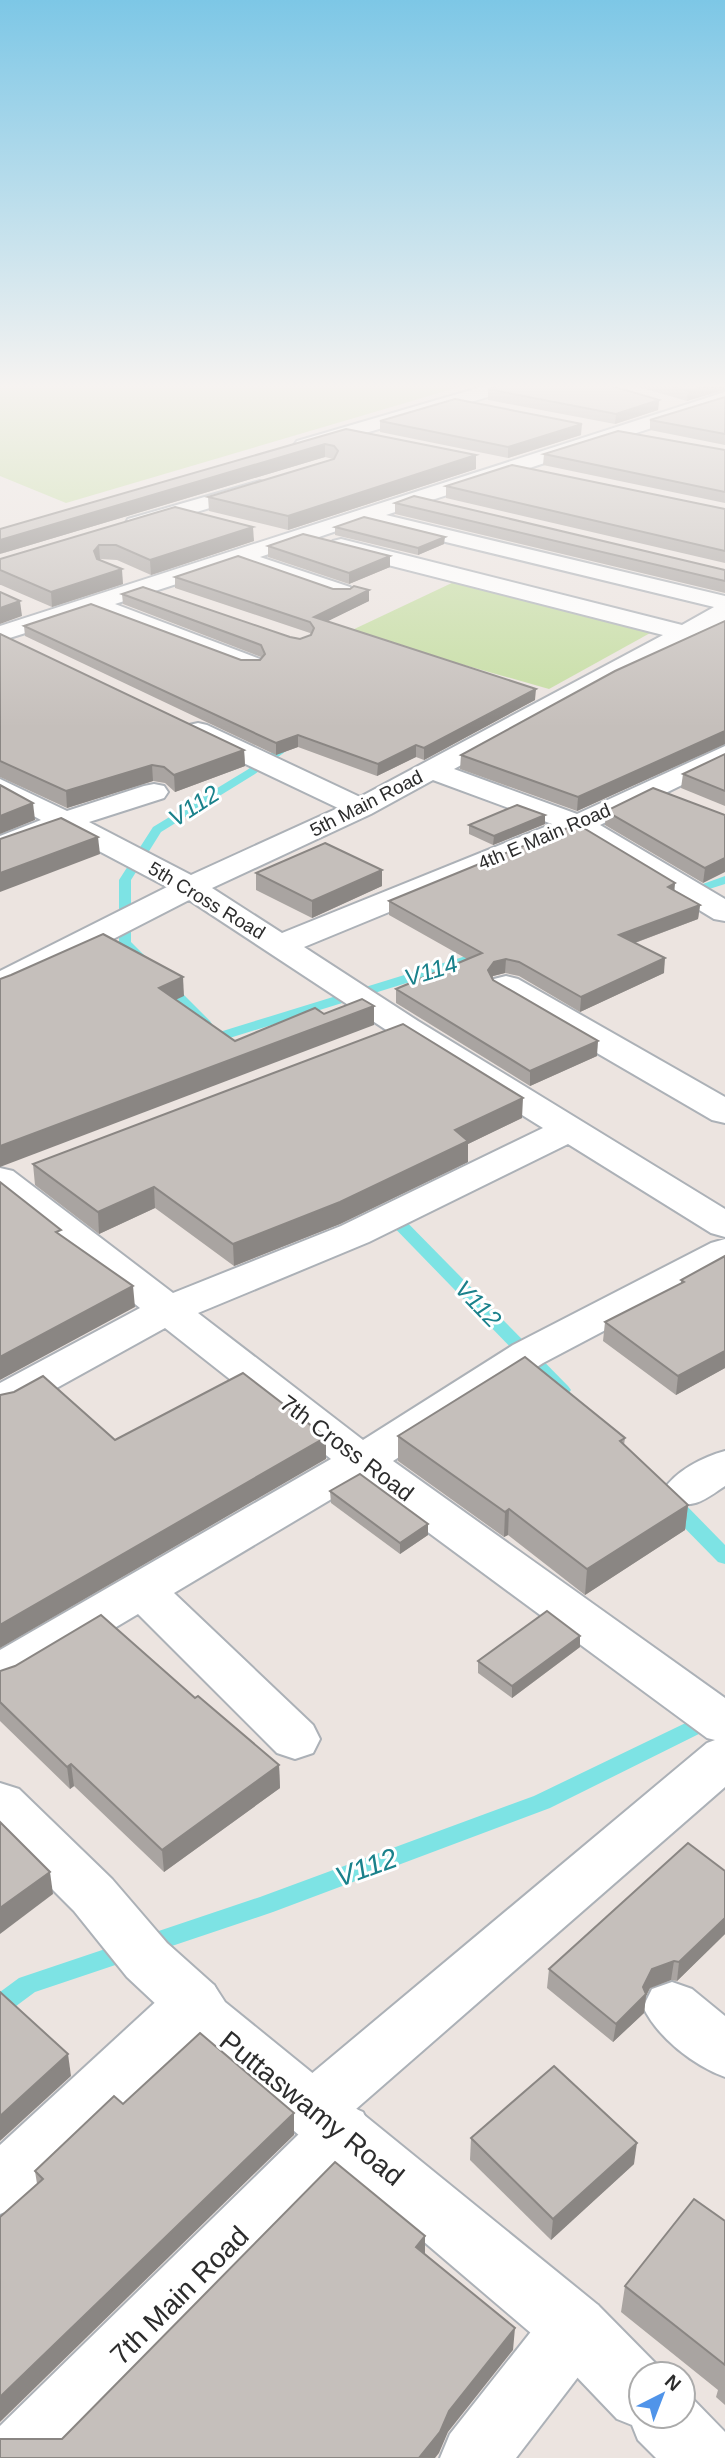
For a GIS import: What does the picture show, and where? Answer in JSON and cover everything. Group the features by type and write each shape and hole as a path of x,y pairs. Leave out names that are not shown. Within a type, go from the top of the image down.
{"street":[{"path":"117,530 224,498"},
{"path":"0,636 418,498"},
{"path":"414,499 454,508"},
{"path":"140,501 216,522"},
{"path":"364,516 725,603"},
{"path":"254,533 298,538 682,632"},
{"path":"240,557 342,592"},
{"path":"118,571 139,579 145,588 184,601"},
{"path":"25,606 54,617"},
{"path":"86,606 251,664"},
{"name":"5th Main Road","path":"0,984 190,887 361,808 725,611"},
{"path":"0,636 25,649"},
{"path":"177,721 361,808"},
{"name":"4th E Main Road","path":"282,945 578,824 725,754"},
{"path":"432,770 578,824 725,912"},
{"name":"5th Cross Road","path":"0,787 190,887 406,1028 725,1224"},
{"path":"652,789 688,804"},
{"path":"0,846 64,821 155,792"},
{"path":"506,986 725,1112"},
{"path":"367,1043 406,1028"},
{"path":"0,1401 168,1310 373,1225 570,1129"},
{"name":"7th Cross Road","path":"11,1178 168,1310 362,1461 713,1714"},
{"path":"0,1673 362,1461 528,1354 725,1251"},
{"path":"685,1490 725,1466"},
{"path":"142,1590 295,1739"},
{"name":"7th Main Road","path":"16,2458 328,2121 725,1757"},
{"name":"Puttaswamy Road","path":"0,1804 93,1895 147,1960 194,2003 205,2020 575,2328 627,2381"},
{"path":"0,2185 194,2003"},
{"path":"672,2007 725,2051"},
{"path":"474,2458 575,2328"},
{"path":"676,2430 703,2458"}],"green space":[{"path":"53,498 84,498 66,503"},
{"path":"456,581 652,632 549,689 348,632"}],"building":[{"path":"108,498 143,498 0,540 0,529"},
{"path":"211,498 344,498 288,516"},
{"path":"409,498 421,498 725,570 725,581 395,503"},
{"path":"496,498 670,498 725,509 725,551"},
{"path":"175,507 253,527 150,560 116,545 99,545 94,551 97,559 122,569 51,592 0,570 0,559"},
{"path":"364,517 445,537 418,548 335,527"},
{"path":"303,534 390,556 349,573 268,546"},
{"path":"238,556 333,589 350,589 354,586 369,590 314,617 536,689 424,748 416,745 378,764 298,735 276,743 24,626 91,604 241,660 260,660 265,654 261,645 122,594 143,587 290,637 300,639 311,635 314,628 310,622 175,577"},
{"path":"0,592 20,601 0,608"},
{"path":"725,621 725,731 578,797 461,755 615,671"},
{"path":"0,634 244,750 174,775 164,767 152,765 66,791 0,761"},
{"path":"725,754 725,791 683,774"},
{"path":"0,785 33,803 0,816"},
{"path":"653,788 725,815 725,858 705,868 606,811"},
{"path":"517,805 545,815 494,836 469,825"},
{"path":"61,818 98,837 0,873 0,839"},
{"path":"577,824 675,883 668,887 700,905 619,935 665,958 581,997 519,962 506,959 494,962 488,970 493,980 598,1041 530,1071 396,989 482,953 389,901"},
{"path":"325,843 382,870 312,901 256,873"},
{"path":"103,934 183,977 159,988 235,1041 315,1008 324,1014 362,999 374,1006 0,1146 0,979"},
{"path":"403,1024 523,1098 455,1130 468,1141 340,1202 233,1244 154,1187 98,1212 33,1164"},
{"path":"0,1182 61,1230 56,1232 133,1286 0,1357"},
{"path":"725,1256 725,1351 678,1376 605,1322 684,1282 681,1280"},
{"path":"525,1357 625,1438 620,1441 688,1505 587,1569 509,1509 505,1512 398,1436"},
{"path":"243,1373 326,1437 0,1625 0,1395 14,1392 43,1376 115,1440"},
{"path":"360,1474 428,1524 400,1543 330,1491"},
{"path":"547,1611 580,1636 512,1686 478,1661"},
{"path":"101,1615 195,1698 198,1696 279,1765 162,1850 71,1764 67,1767 0,1702 0,1671 15,1666"},
{"path":"0,1822 50,1872 0,1908"},
{"path":"688,1843 725,1871 725,1918 679,1962 674,1961 652,1969 643,1987 646,1994 616,2024 549,1969"},
{"path":"0,1992 68,2054 0,2116"},
{"path":"200,2033 294,2113 0,2397 0,2217 43,2179 35,2171 114,2096 123,2104"},
{"path":"554,2066 637,2143 553,2219 471,2138"},
{"path":"335,2162 425,2236 416,2247 515,2328 449,2411 440,2432 419,2458 0,2458 0,2439 62,2439"},
{"path":"694,2199 725,2221 725,2365 625,2286"}],"waterway":[{"name":"V112","path":"144,962 125,943 125,880 157,830 251,772 292,743"},
{"name":"V114","path":"684,893 725,880"},
{"name":"V114","path":"218,1037 479,956"},
{"name":"V112","path":"164,983 205,1024"},
{"name":"V112","path":"387,1211 562,1390"},
{"name":"V112","path":"673,1504 725,1557"},
{"name":"V112","path":"0,2005 27,1985 265,1905 542,1802 725,1712"}]}
